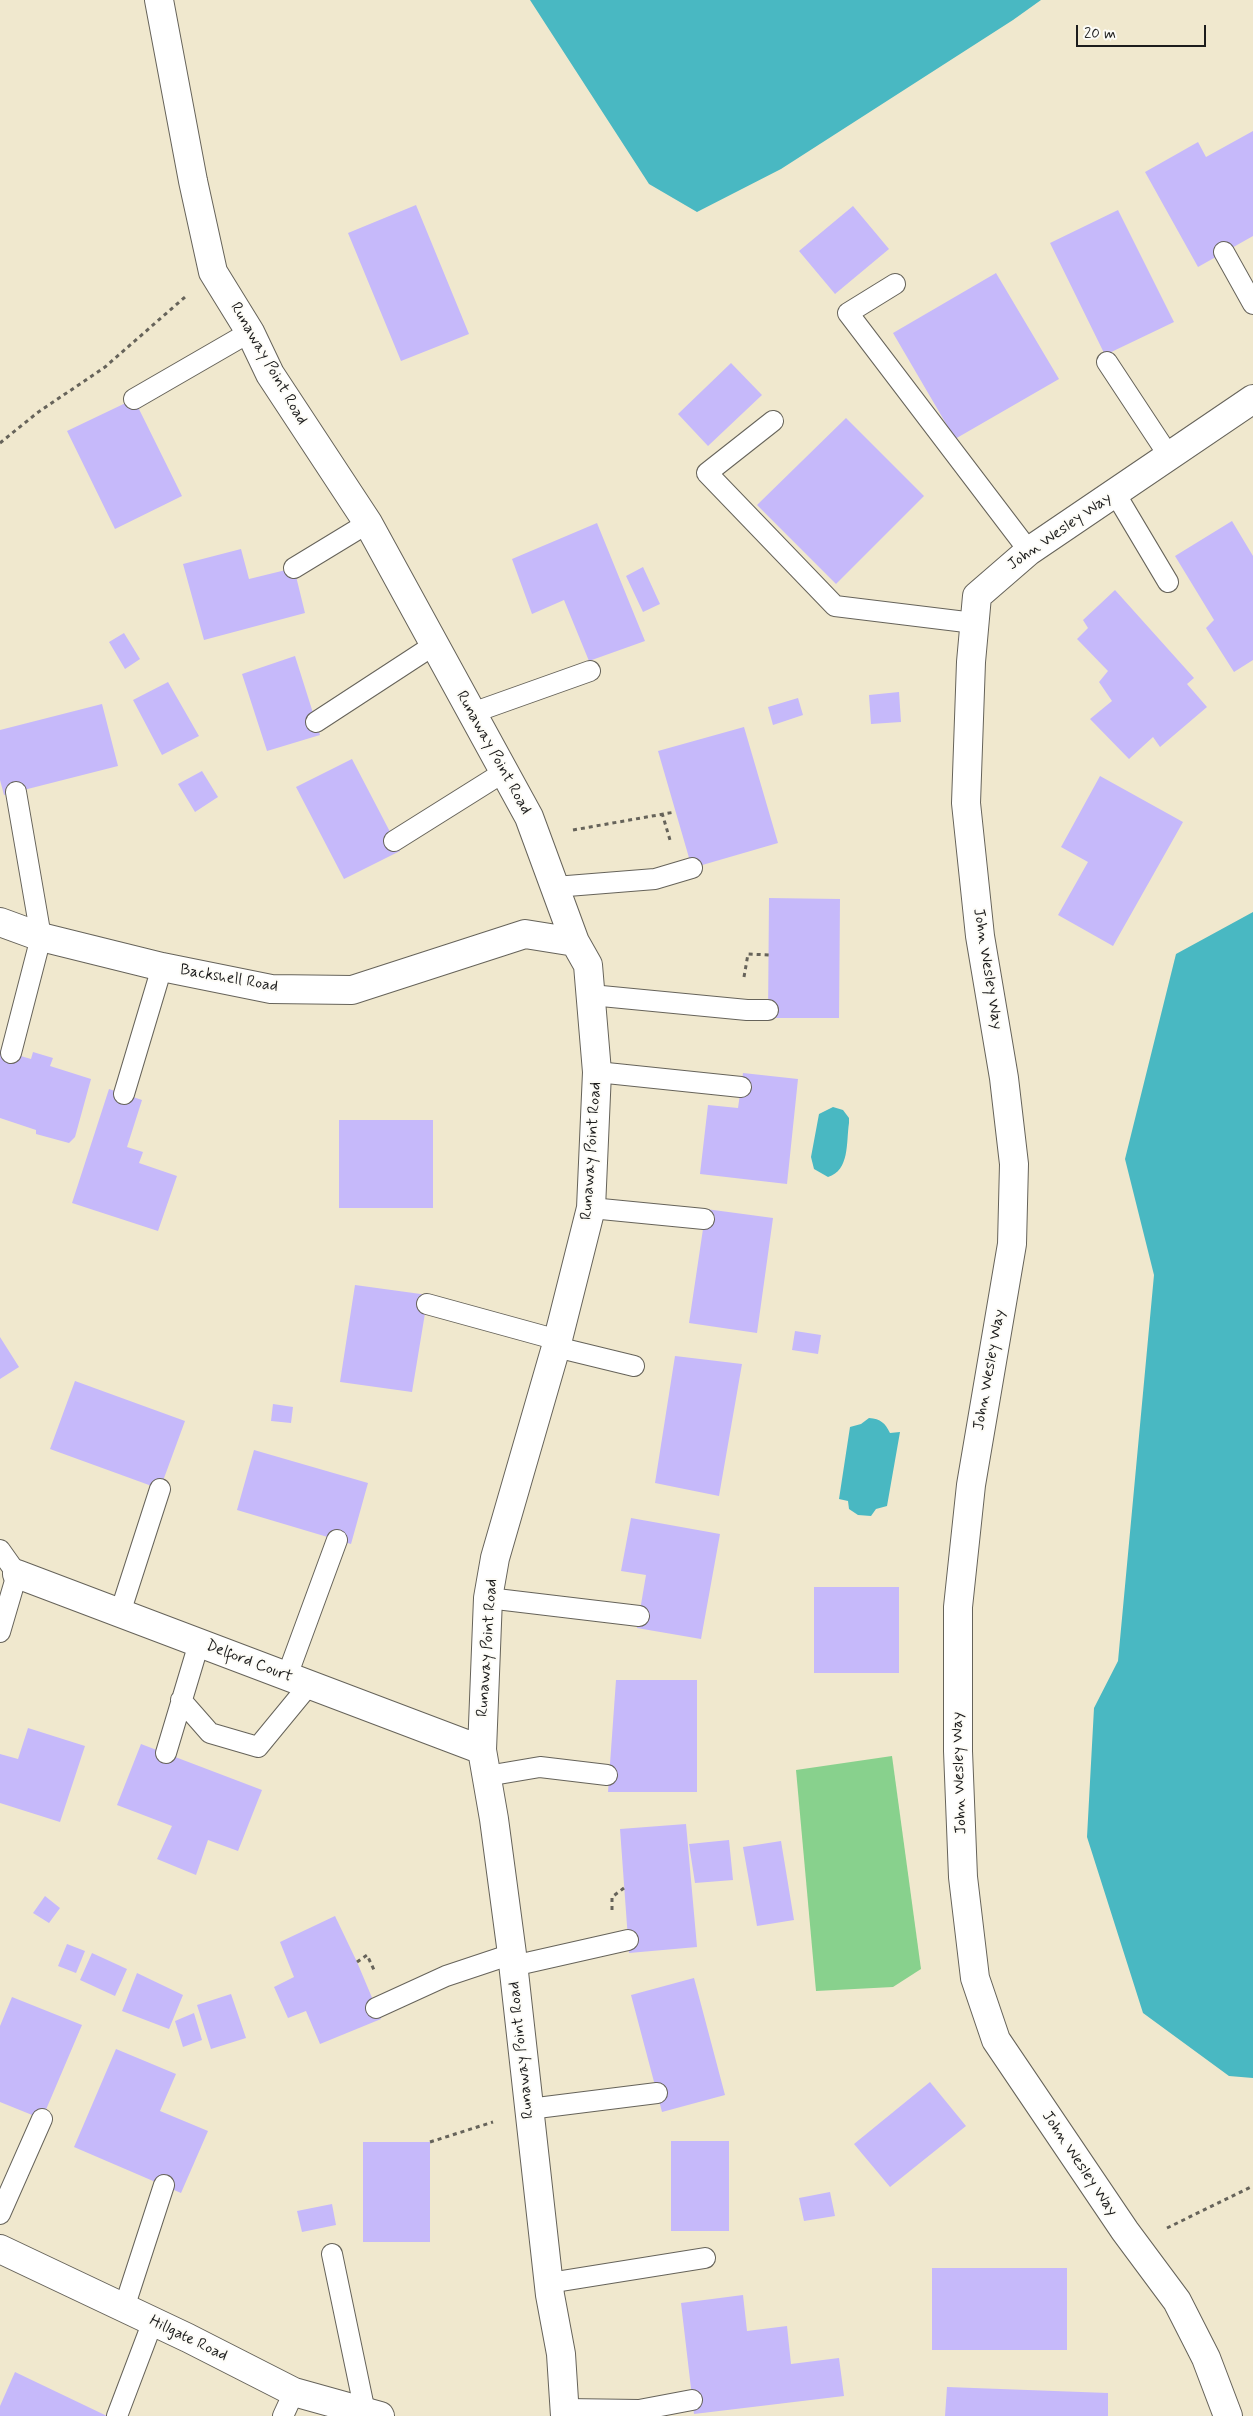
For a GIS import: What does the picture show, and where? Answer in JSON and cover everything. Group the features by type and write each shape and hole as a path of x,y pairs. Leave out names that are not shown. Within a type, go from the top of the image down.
{"street":[{"name":"Runaway Point Road","path":"159,0 193,181 213,272 250,332 270,374 368,523 529,817 575,942 588,965 598,1072 591,1208 557,1344 495,1558 488,1598 484,1763 512,1960 549,2283 561,2354 565,2413"},
{"name":"John Wesley Way","path":"1228,2416 1206,2358 1177,2301 1135,2244 996,2040 976,1978 963,1877 958,1751 958,1607 971,1484 1012,1244 1014,1164 1004,1078 980,936 966,803 974,623 977,596 1029,551 1253,399"},
{"name":"Backshell Road","path":"0,922 40,937 271,989 352,990 524,934 575,942"},
{"name":"Delford Court","path":"6,1579 120,1613 298,1680 484,1763"},
{"name":"Hillgate Road","path":"0,2249 153,2321 289,2404 372,2414"}],"lane":[{"path":"1224,252 1253,304"},
{"path":"895,284 848,313 1029,551"},
{"path":"134,399 250,332"},
{"path":"1107,362 1169,456"},
{"path":"773,421 706,473 835,606 974,623"},
{"path":"1114,493 1168,582"},
{"path":"294,568 368,523"},
{"path":"316,722 434,645"},
{"path":"472,713 590,671"},
{"path":"394,841 504,772"},
{"path":"10,1053 40,937 16,792"},
{"path":"555,887 655,879 692,868"},
{"path":"124,1094 162,966"},
{"path":"591,995 747,1010 768,1010"},
{"path":"598,1072 741,1087"},
{"path":"591,1208 704,1219"},
{"path":"426,1304 634,1366"},
{"path":"120,1613 160,1489"},
{"path":"182,1700 210,1734 258,1747 298,1680 337,1540"},
{"path":"0,1550 6,1579 0,1632"},
{"path":"488,1598 638,1616"},
{"path":"166,1753 199,1643"},
{"path":"484,1763 607,1775"},
{"path":"376,2008 446,1976 512,1960 628,1940"},
{"path":"529,2109 657,2092"},
{"path":"0,2214 42,2119"},
{"path":"124,2308 164,2185"},
{"path":"332,2254 372,2414"},
{"path":"549,2283 705,2258"},
{"path":"117,2416 153,2321"},
{"path":"565,2413 638,2410 692,2400"}],"path":[{"path":"0,443 38,413 106,366 213,272"},
{"path":"536,835 675,812"},
{"path":"430,2142 529,2109"},
{"path":"1135,2244 1253,2186"}],"green space":[{"path":"892,1756 921,1969 893,1987 816,1991 796,1770"}],"water":[{"path":"530,0 1041,0 1013,20 781,169 697,212 649,184"},
{"path":"1253,912 1253,2078 1229,2076 1143,2013 1087,1837 1094,1708 1118,1661 1154,1275 1125,1159 1176,954"},
{"path":"833,1107 843,1110 849,1118 849,1123 844,1162 835,1173 828,1177 814,1169 811,1157 819,1114"},
{"path":"869,1418 882,1422 890,1433 900,1432 887,1506 876,1509 871,1516 858,1515 849,1509 848,1501 839,1499 850,1427 861,1424"}],"building":[{"path":"1253,131 1253,236 1198,267 1145,172 1198,142 1206,157"},
{"path":"416,205 469,334 401,361 348,233"},
{"path":"853,206 889,249 835,294 799,251"},
{"path":"1118,210 1174,322 1105,355 1050,243"},
{"path":"996,273 1059,379 955,439 893,333"},
{"path":"731,363 762,395 708,446 678,414"},
{"path":"134,399 182,496 115,529 67,431"},
{"path":"846,418 924,496 836,584 757,505"},
{"path":"1232,521 1253,556 1253,660 1234,672 1206,628 1214,620 1175,556"},
{"path":"597,523 645,641 589,661 564,600 532,614 512,559"},
{"path":"241,549 249,579 294,568 305,613 204,640 183,564"},
{"path":"643,567 660,604 643,612 626,576"},
{"path":"1115,590 1194,678 1187,684 1207,707 1160,747 1153,737 1129,759 1090,719 1112,701 1099,682 1108,671 1077,639 1088,628 1083,620"},
{"path":"124,633 140,659 125,669 109,642"},
{"path":"295,656 320,735 267,751 242,674"},
{"path":"168,682 199,736 162,755 133,700"},
{"path":"899,692 901,722 871,724 869,695"},
{"path":"798,698 803,715 773,725 768,707"},
{"path":"102,704 118,766 4,795 0,780 0,730"},
{"path":"744,727 778,843 692,868 658,751"},
{"path":"352,759 400,851 344,879 296,787"},
{"path":"202,771 218,797 195,812 178,784"},
{"path":"1100,776 1183,822 1113,946 1058,915 1088,862 1061,847"},
{"path":"769,898 840,899 839,1018 768,1018"},
{"path":"0,1050 31,1059 33,1052 53,1058 50,1066 91,1079 75,1137 69,1143 36,1134 36,1130 0,1118"},
{"path":"743,1073 798,1079 787,1184 700,1174 708,1105 738,1108"},
{"path":"109,1089 142,1100 127,1147 143,1152 139,1163 177,1176 158,1231 72,1203"},
{"path":"339,1120 433,1120 433,1208 339,1208"},
{"path":"706,1209 773,1218 757,1333 689,1323"},
{"path":"355,1285 428,1295 412,1392 340,1382"},
{"path":"795,1331 821,1335 818,1354 792,1350"},
{"path":"0,1337 19,1367 0,1379"},
{"path":"675,1356 742,1364 719,1496 655,1483"},
{"path":"75,1381 185,1421 160,1489 50,1449"},
{"path":"273,1404 293,1407 291,1423 271,1421"},
{"path":"254,1450 368,1483 351,1544 237,1510"},
{"path":"631,1518 720,1534 701,1639 637,1628 646,1575 621,1571"},
{"path":"814,1587 899,1587 899,1673 814,1673"},
{"path":"616,1680 697,1680 697,1792 608,1792"},
{"path":"28,1728 85,1746 60,1822 0,1803 0,1754 18,1759"},
{"path":"141,1744 262,1790 238,1851 208,1840 196,1875 157,1859 172,1826 117,1805"},
{"path":"686,1824 697,1947 629,1953 620,1829"},
{"path":"729,1840 733,1880 695,1883 689,1844"},
{"path":"781,1841 794,1920 757,1926 743,1847"},
{"path":"45,1896 60,1908 49,1923 33,1913"},
{"path":"335,1916 381,2019 320,2044 306,2011 288,2018 274,1987 294,1977 280,1942"},
{"path":"67,1944 85,1951 76,1973 58,1966"},
{"path":"92,1953 127,1969 115,1996 80,1980"},
{"path":"137,1973 183,1995 169,2029 122,2011"},
{"path":"694,1978 725,2095 662,2112 631,1995"},
{"path":"231,1994 246,2038 211,2049 197,2005"},
{"path":"12,1997 82,2025 42,2119 0,2102 0,2026"},
{"path":"194,2013 202,2040 183,2047 175,2021"},
{"path":"116,2049 176,2074 160,2111 208,2131 181,2193 74,2147"},
{"path":"930,2082 966,2126 890,2187 854,2144"},
{"path":"671,2141 729,2141 729,2231 671,2231"},
{"path":"363,2142 430,2142 430,2242 363,2242"},
{"path":"830,2192 835,2216 804,2221 799,2198"},
{"path":"332,2204 336,2225 302,2232 297,2211"},
{"path":"932,2268 1067,2268 1067,2350 932,2350"},
{"path":"743,2295 747,2331 787,2326 791,2364 839,2358 844,2396 694,2414 681,2303"},
{"path":"15,2372 107,2416 0,2416 0,2406"},
{"path":"947,2387 1108,2393 1108,2416 945,2416"}]}
